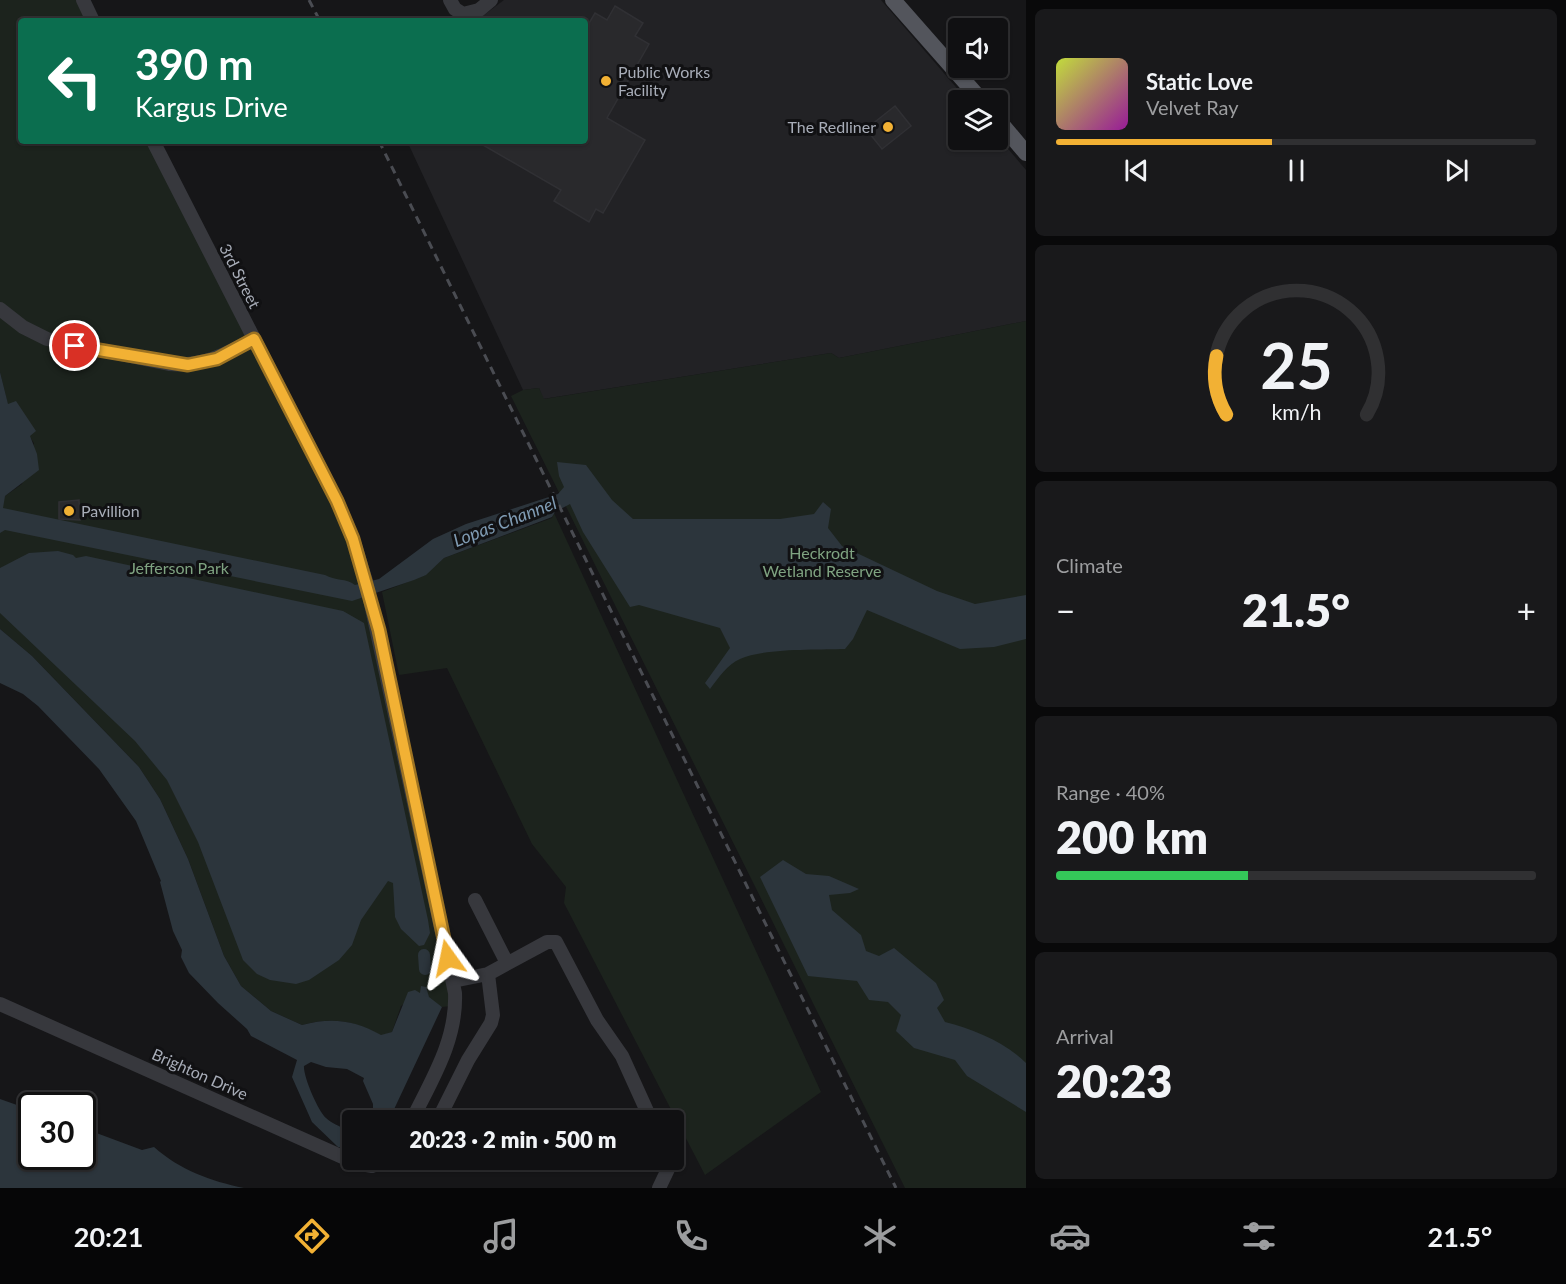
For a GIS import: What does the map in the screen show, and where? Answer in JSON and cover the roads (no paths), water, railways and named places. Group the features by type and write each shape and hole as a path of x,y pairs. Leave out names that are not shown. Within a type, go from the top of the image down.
{"main road":[{"path":"893,0 972,90"},
{"path":"1008,132 1026,153"}],"street":[{"path":"83,0 92,18"},
{"path":"450,0 455,9 463,14 479,10 491,0"},
{"name":"3rd Street","path":"155,144 337,501 353,539 371,599 453,981 455,1013 444,1054 417,1110"},
{"path":"0,309 23,327 47,339 169,364 188,365 217,359 254,339"},
{"path":"475,900 507,963"},
{"path":"453,981 488,974 547,942 556,942 597,1020 622,1056 646,1110"},
{"path":"443,1110 468,1060 491,1023 493,1015 488,974"},
{"name":"Brighton Drive","path":"0,1004 342,1157"},
{"path":"659,1188 668,1170"}],"water":[{"name":"Lopas Channel","path":"0,372 8,404 16,401 36,431 30,436 37,454 39,470 5,496 3,508 325,575 355,585 379,579 433,539 466,524 558,494 564,487 559,476 557,462 586,465 612,500 633,519 780,519 814,514 823,502 831,509 828,528 842,546 937,591 975,604 1026,595 1026,639 994,647 960,649 867,610 853,639 845,649 791,650 750,655 731,664 710,689 705,683 730,648 720,628 639,605 630,607 583,532 570,504 555,512 552,517 444,558 426,575 352,601 5,530 0,533"},
{"path":"58,551 76,558 86,556 343,611 364,623 428,920 430,933 424,945 419,946 401,929 395,917 393,883 388,881 361,920 352,945 339,960 309,980 296,984 270,980 257,974 243,960 198,842 167,780 135,741 0,613 0,568 29,553"},
{"path":"0,629 32,656 139,767 160,799 188,859 224,956 241,986 271,1011 302,1025 323,1021 343,1021 362,1026 381,1035 392,1032 408,992 415,990 420,993 421,986 426,987 429,997 442,1007 394,1110 373,1110 364,1078 347,1069 326,1067 311,1062 304,1066 308,1085 323,1114 328,1120 342,1128 342,1148 338,1147 312,1122 292,1077 297,1060 251,1036 247,1029 189,973 173,931 161,881 136,821 99,769 38,706 23,694 0,683"},
{"path":"783,860 806,874 829,876 859,889 850,893 829,895 832,910 861,935 866,951 879,956 894,948 936,983 944,1000 937,1008 945,1022 988,1037 1018,1055 1026,1063 1026,1112 967,1076 955,1060 914,1048 896,1031 901,1015 888,1002 869,1000 857,981 808,976 760,877"},
{"path":"0,1099 18,1105 18,1170 96,1170 96,1133 142,1150 154,1147 174,1162 196,1174 244,1188 0,1188"}],"waterway":[{"path":"424,955 425,969"}],"railway":[{"path":"309,0 318,18"},
{"path":"380,144 896,1188"}],"place":[{"name":"Public Works Facility","path":"606,81"},
{"name":"The Redliner","path":"888,127"},
{"name":"Pavillion","path":"69,511"}],"park label":[{"name":"Heckrodt Wetland Reserve","path":"822,562"},
{"name":"Jefferson Park","path":"179,568"}]}
